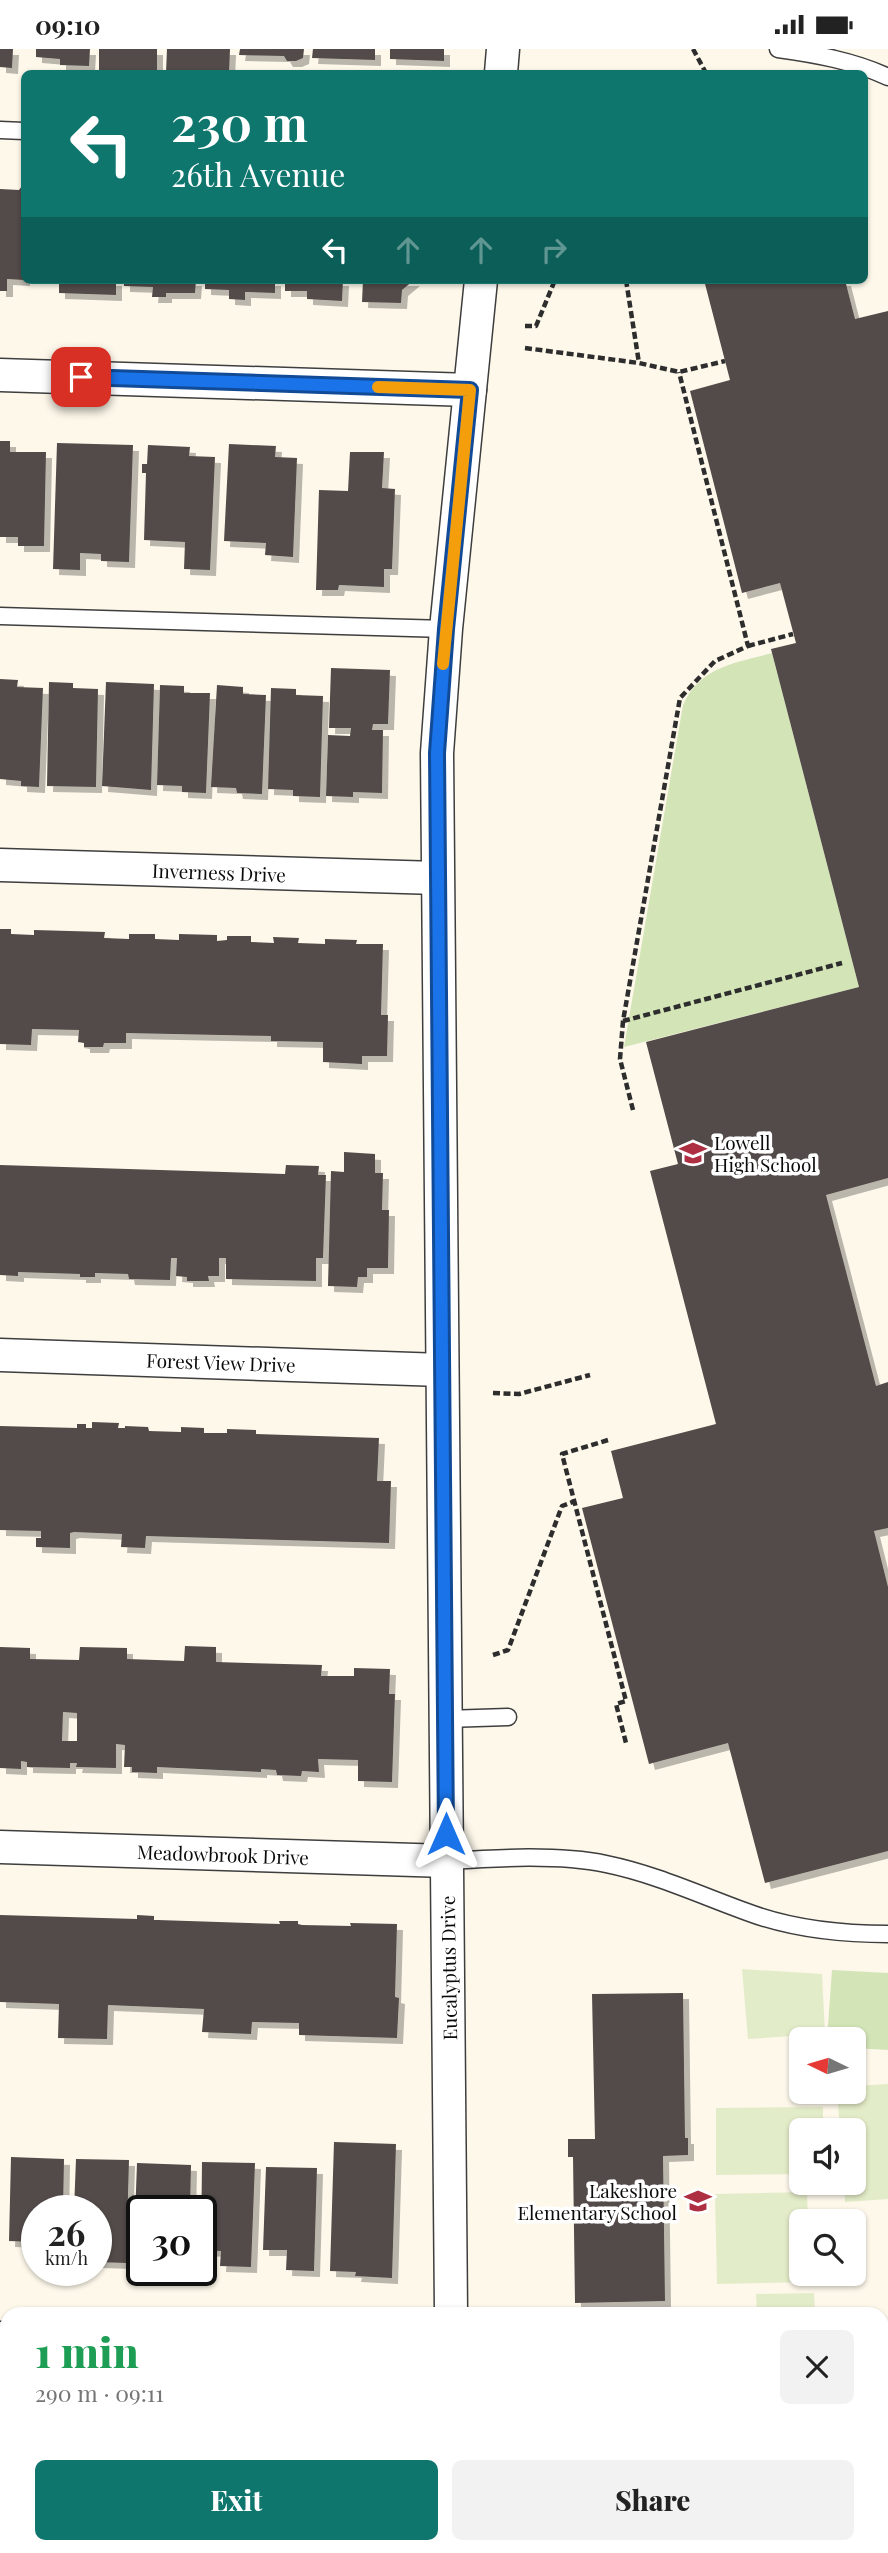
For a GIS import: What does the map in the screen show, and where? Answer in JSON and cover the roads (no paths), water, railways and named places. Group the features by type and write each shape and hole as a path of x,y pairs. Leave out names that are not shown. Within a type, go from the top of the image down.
{"street":[{"path":"501,70 503,49"},
{"name":"Eucalyptus Drive","path":"451,2307 437,753 446,629 481,284"},
{"path":"0,375 470,390"},
{"name":"Inverness Drive","path":"0,865 438,879"},
{"name":"Forest View Drive","path":"0,1355 442,1370"},
{"name":"Meadowbrook Drive","path":"0,1847 447,1861"}],"lane":[{"path":"778,49 811,53 888,77"},
{"path":"0,130 21,131"},
{"path":"0,616 446,629"},
{"path":"446,1719 508,1717"},
{"path":"447,1861 568,1859 605,1864 668,1882 747,1913 786,1924 855,1934 888,1934"}],"place":[{"name":"Lowell High School","path":"693,1153"},
{"name":"Lakeshore Elementary School","path":"698,2201"}]}
